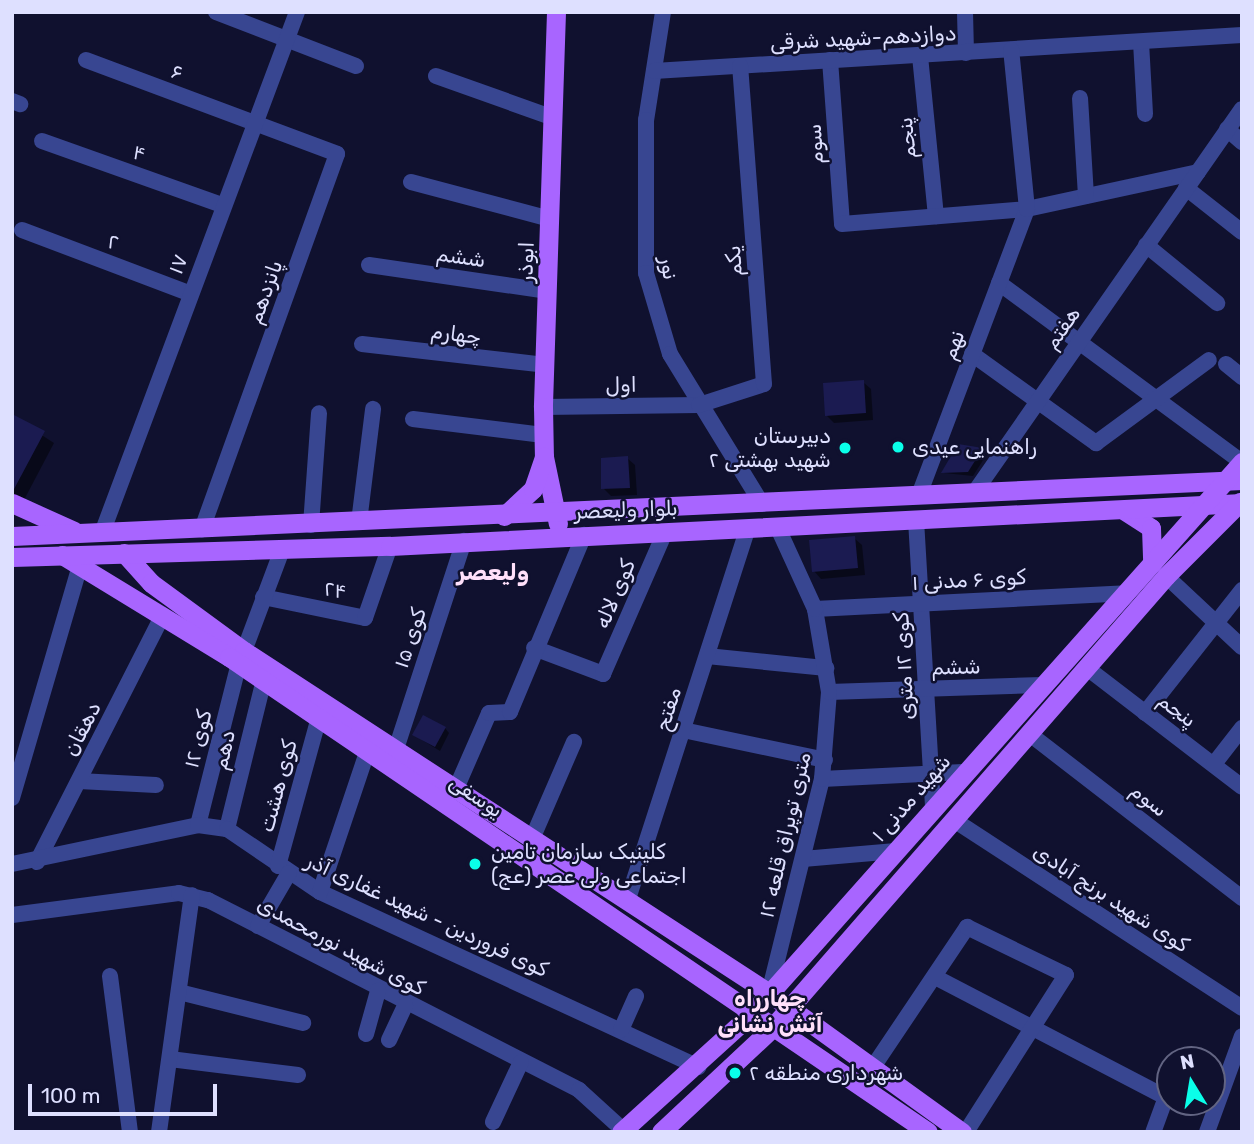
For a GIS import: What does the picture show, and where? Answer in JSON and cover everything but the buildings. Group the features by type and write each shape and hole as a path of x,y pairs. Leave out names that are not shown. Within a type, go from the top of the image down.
{"main road":[{"name":"ابوذر","path":"556,12 543,407 544,457 559,512 558,536"},
{"path":"504,516 533,489 544,457"},
{"name":"شهید مدنی ۱","path":"661,1132 771,1029 957,822 1087,668 1201,508 1233,482 1242,462"},
{"name":"بلوار ولیعصر","path":"12,536 311,525 1233,482"},
{"name":"بلوار ولیعصر","path":"12,557 390,546 1117,509 1201,508 1241,502"},
{"name":"شهید مدنی ۱","path":"623,1131 699,1067 751,1014 933,810 963,772 1126,593 1159,570 1241,502"},
{"path":"12,503 78,533"},
{"path":"762,504 777,526"},
{"path":"1117,509 1151,528 1159,570"},
{"path":"123,533 129,593"},
{"name":"یوسفی","path":"124,553 151,583 241,657 264,680 368,749 527,847 627,902 769,993 964,1132"},
{"name":"یوسفی","path":"61,554 396,749 771,1029 928,1132"},
{"path":"963,772 982,791"},
{"path":"897,1110 909,1093"}],"street":[{"path":"216,12 356,66"},
{"name":"۱۷","path":"102,533 189,293 297,12"},
{"name":"نور","path":"663,12 646,120 646,272 670,354 762,504"},
{"path":"965,12 966,53"},
{"name":"دوازدهم-شهید شرقی","path":"654,71 1242,36"},
{"path":"1141,42 1145,114"},
{"path":"1012,50 1027,209"},
{"name":"پنجم","path":"920,55 936,216"},
{"name":"۶","path":"86,60 253,123"},
{"name":"سوم","path":"830,60 842,223 936,216"},
{"name":"یکم","path":"699,405 764,384 740,66"},
{"path":"436,76 554,118"},
{"path":"1080,98 1086,196"},
{"name":"هفتم","path":"974,493 1242,109"},
{"name":"پانزدهم","path":"202,529 337,154 253,123"},
{"path":"1227,129 1242,142"},
{"name":"۴","path":"42,141 222,205"},
{"path":"936,216 1027,209 1198,172"},
{"path":"411,182 550,219"},
{"path":"1186,188 1242,232"},
{"name":"نهم","path":"919,495 1027,209"},
{"name":"۲","path":"22,230 189,293"},
{"path":"1146,245 1217,303"},
{"name":"ششم","path":"369,265 548,291"},
{"path":"999,283 1081,338 1242,462"},
{"name":"چهارم","path":"362,344 545,365"},
{"path":"972,354 1039,398 1096,443 1209,360"},
{"path":"1226,364 1242,377"},
{"name":"اول","path":"543,407 699,405"},
{"path":"359,522 373,409"},
{"path":"311,525 319,413"},
{"path":"413,419 544,435"},
{"name":"کوی ۱۲ متری","path":"916,520 933,810"},
{"name":"۱۲ متری توپراق قلعه","path":"769,993 822,779 829,692 815,609 777,526"},
{"name":"مفتح","path":"627,902 748,528"},
{"name":"کوی لاله","path":"534,648 603,674 665,531"},
{"path":"455,791 489,713 510,712 534,648 584,535"},
{"name":"کوی ۱۵","path":"396,749 464,541"},
{"name":"۲۴","path":"263,597 365,618 390,546"},
{"name":"کوی ۱۲","path":"198,825 241,657 282,550"},
{"path":"12,798 79,565"},
{"path":"1159,570 1242,647"},
{"path":"1145,713 1242,590"},
{"name":"کوی ۶ مدنی ۱","path":"815,609 1126,593"},
{"name":"دهقان","path":"37,862 163,615"},
{"path":"707,656 825,667"},
{"name":"پنجم","path":"1087,668 1242,787"},
{"name":"دهم","path":"227,829 264,680"},
{"name":"ششم","path":"829,692 1042,685"},
{"name":"کوی هشت","path":"258,926 283,869 319,717"},
{"path":"1214,764 1242,728"},
{"path":"683,730 825,760"},
{"name":"سوم","path":"1031,735 1242,898"},
{"path":"527,847 573,742"},
{"path":"320,892 368,749"},
{"path":"822,779 963,772"},
{"path":"79,781 156,785"},
{"name":"کوی شهید برنج آبادی","path":"957,822 1242,1008"},
{"name":"کوی فروردین - شهید غفاری آذر","path":"12,864 37,862 198,825 227,829 320,892 699,1067"},
{"path":"803,859 897,851"},
{"path":"12,915 192,895 159,1132"},
{"name":"کوی شهید نورمحمدی","path":"192,895 579,1090 623,1131"},
{"path":"873,1067 967,927 1066,975 1034,1030 964,1132"},
{"path":"110,976 130,1132"},
{"path":"935,977 1166,1097 1153,1132"},
{"path":"366,1034 378,991"},
{"path":"179,992 303,1023"},
{"path":"621,1030 636,996"},
{"path":"389,1040 405,1004"},
{"path":"1207,1132 1242,1036"},
{"path":"170,1059 298,1075"},
{"path":"493,1122 521,1062"}],"place":[{"name":"راهنمایی عیدی","path":"898,447"},
{"name":"دبیرستان شهید بهشتی ۲","path":"845,448"},
{"name":"کلینیک سازمان تامین اجتماعی ولی عصر (عج)","path":"475,864"},
{"name":"شهرداری منطقه ۲","path":"735,1073"}],"district":[{"name":"ولیعصر","path":"493,572"},
{"name":"چهارراه آتش نشانی","path":"770,1011"}]}
